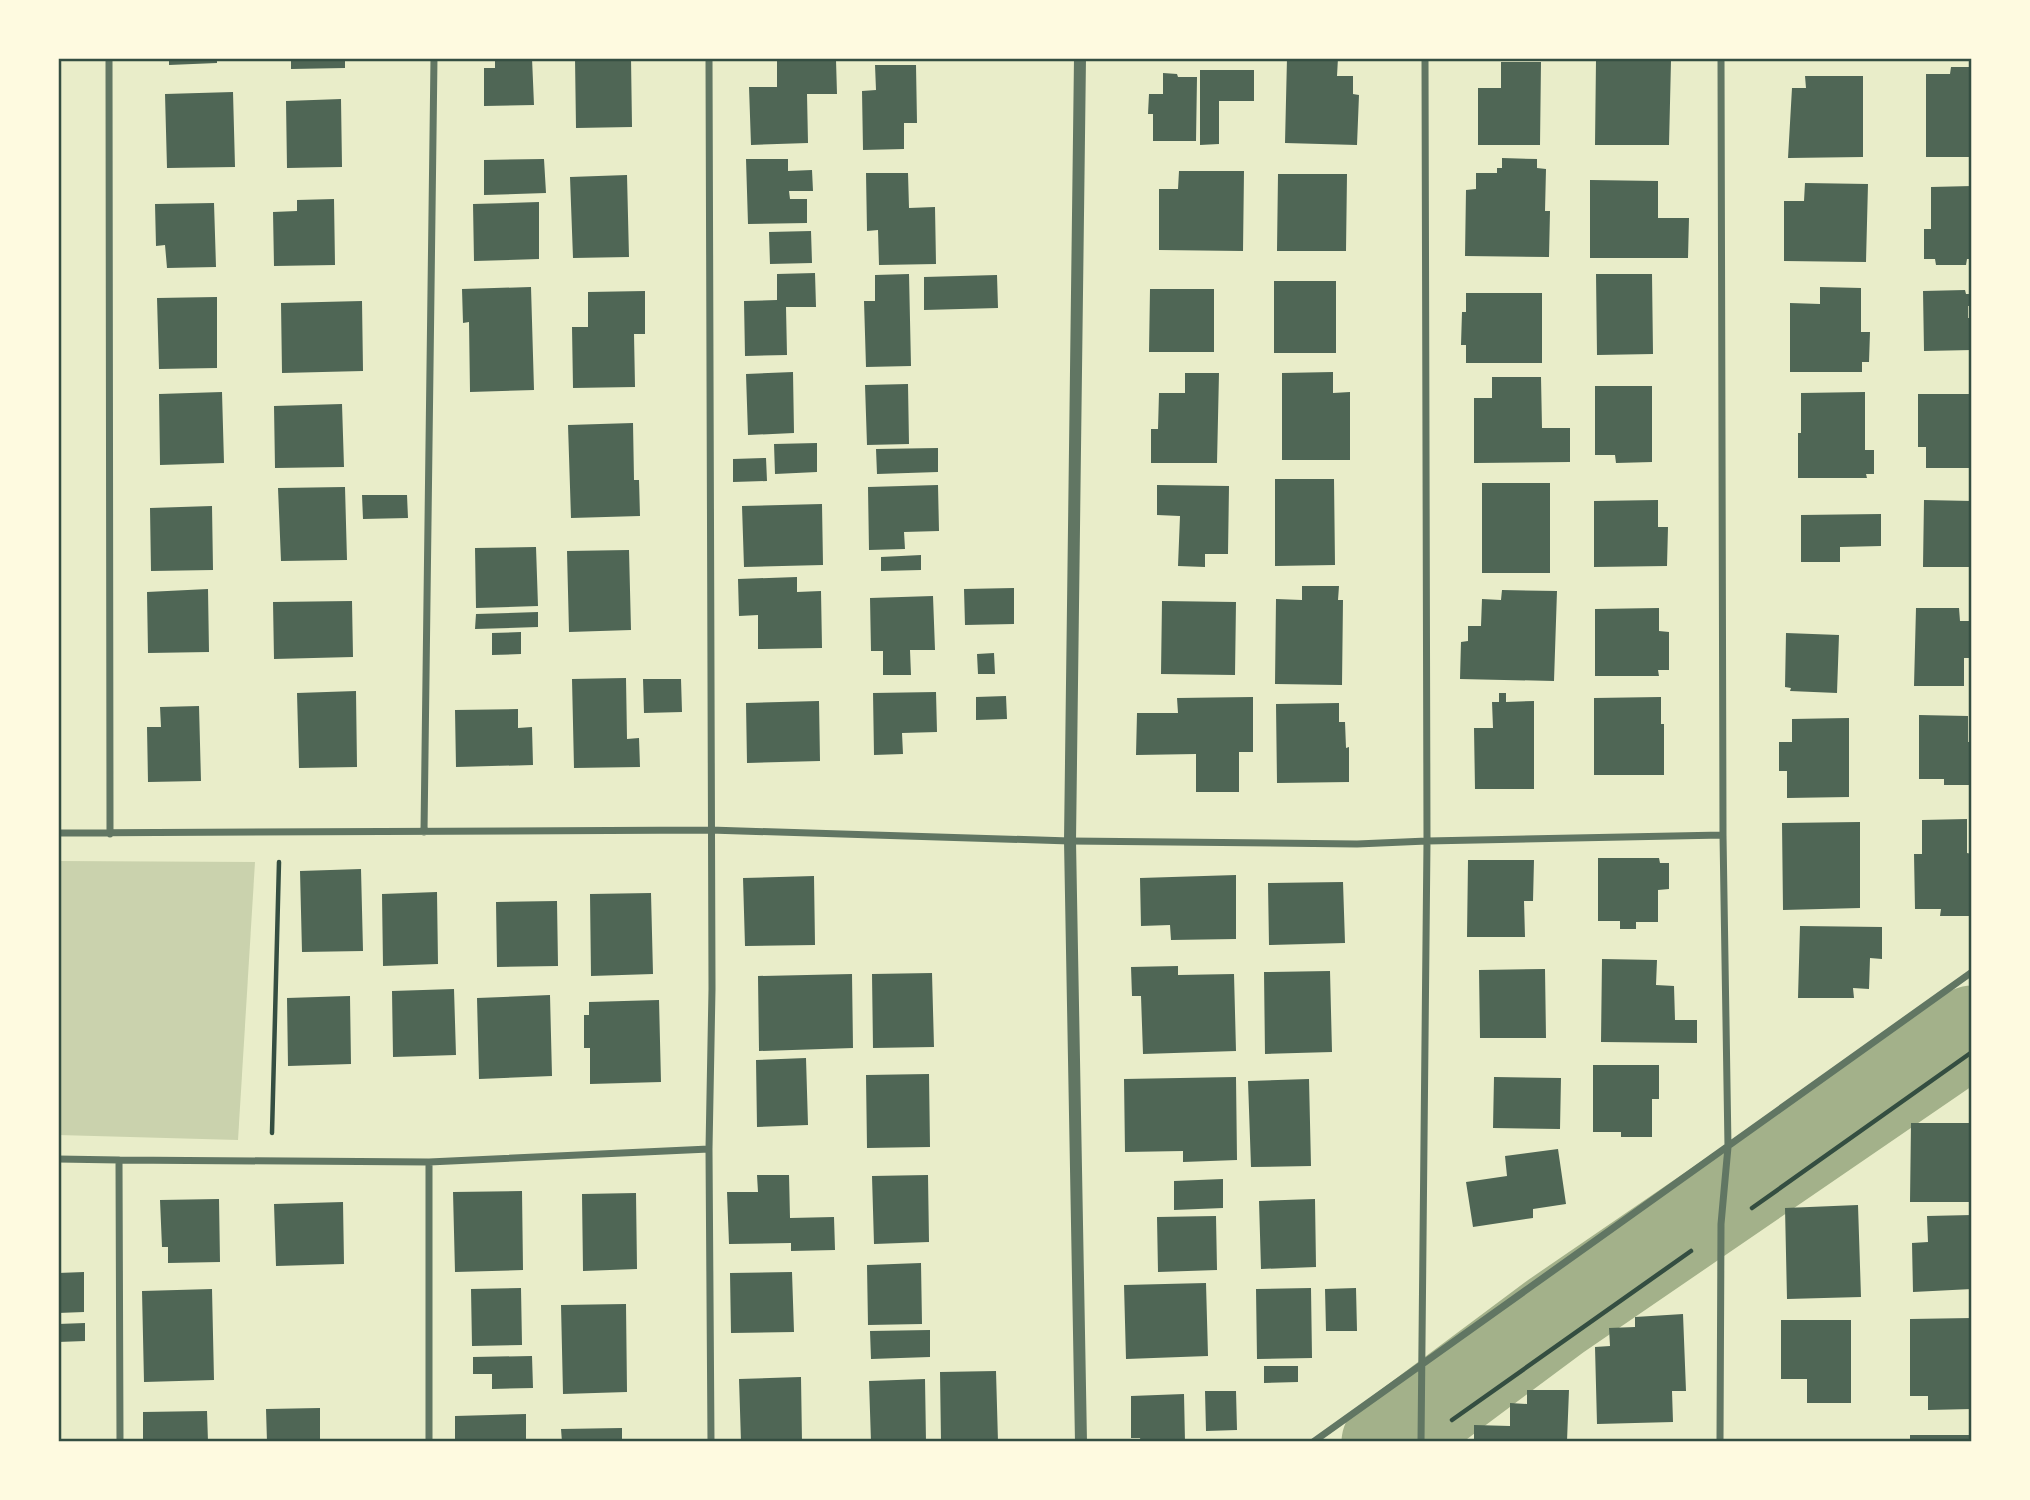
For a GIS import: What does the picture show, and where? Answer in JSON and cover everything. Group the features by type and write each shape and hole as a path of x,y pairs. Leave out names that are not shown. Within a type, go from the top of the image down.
{"street":[{"path":"109,58 110,834"},
{"path":"424,832 433,58"},
{"path":"709,58 711,1442"},
{"path":"1080,58 1070,841 1081,1442"},
{"path":"1421,1442 1427,841 1425,58"},
{"path":"1720,1442 1721,1224 1728,1147 1723,835 1721,58"},
{"path":"58,833 710,830 1070,841 1357,845 1723,835"},
{"path":"1313,1442 1972,972"},
{"path":"58,1159 429,1162 709,1149"},
{"path":"119,1160 120,1442"},
{"path":"429,1162 429,1442"}],"path":[{"path":"271,1161 279,833"}],"green space":[{"path":"58,861 255,862 238,1140 58,1135"}],"building":[{"path":"169,58 217,58 217,63 169,65"},
{"path":"291,58 345,58 345,68 291,69"},
{"path":"495,58 532,58 534,105 484,106 484,68 495,68"},
{"path":"575,58 631,58 632,127 576,128"},
{"path":"1287,58 1338,58 1337,76 1353,76 1353,94 1359,95 1357,145 1285,143"},
{"path":"836,60 837,94 807,94 808,143 751,145 749,87 777,87 777,61"},
{"path":"1596,60 1671,61 1669,145 1595,145"},
{"path":"1501,62 1541,62 1540,145 1478,145 1478,88 1501,88"},
{"path":"875,65 916,65 917,123 904,123 904,149 863,150 862,91 876,90"},
{"path":"1951,67 1972,67 1972,157 1926,157 1926,74 1950,74"},
{"path":"1200,70 1254,70 1254,101 1219,101 1219,144 1200,145"},
{"path":"1163,73 1177,74 1178,77 1197,77 1196,141 1153,141 1153,114 1148,114 1149,94 1163,94"},
{"path":"1805,76 1863,76 1863,157 1788,158 1792,88 1806,88"},
{"path":"233,92 235,167 167,168 165,94"},
{"path":"341,99 342,167 287,168 286,101"},
{"path":"1502,158 1537,159 1537,168 1546,169 1545,211 1550,211 1549,257 1465,256 1466,190 1476,189 1476,173 1497,173 1497,168 1502,168"},
{"path":"544,159 546,193 484,195 484,160"},
{"path":"746,159 788,159 788,171 812,170 813,191 789,191 790,199 807,199 807,223 748,224"},
{"path":"1179,171 1244,171 1243,251 1159,250 1159,189 1178,189"},
{"path":"866,173 908,173 909,208 935,207 936,264 879,265 878,230 867,231"},
{"path":"1278,174 1347,174 1346,251 1277,251"},
{"path":"627,175 629,257 573,258 570,177"},
{"path":"1590,180 1658,181 1658,218 1689,218 1688,258 1590,258"},
{"path":"1805,183 1868,184 1866,262 1784,261 1784,201 1804,201"},
{"path":"1972,186 1972,259 1967,259 1966,265 1936,265 1935,259 1924,259 1924,229 1931,229 1931,187"},
{"path":"334,199 335,265 274,266 273,212 297,211 297,200"},
{"path":"539,202 539,259 474,261 473,204"},
{"path":"214,203 216,267 167,268 165,245 156,246 155,204"},
{"path":"811,231 812,263 770,264 769,232"},
{"path":"815,273 816,307 786,307 787,355 745,356 744,301 777,300 777,274"},
{"path":"909,274 911,366 866,367 864,301 875,301 875,275"},
{"path":"1596,274 1652,274 1653,354 1597,355"},
{"path":"997,275 998,308 924,310 924,277"},
{"path":"1274,281 1336,281 1336,353 1274,353"},
{"path":"531,287 534,390 470,392 469,322 463,323 462,289"},
{"path":"1820,287 1861,288 1861,332 1870,332 1869,362 1862,362 1862,372 1790,372 1790,303 1820,304"},
{"path":"1150,289 1214,289 1214,352 1149,352"},
{"path":"1965,290 1966,294 1972,294 1968,318 1972,318 1972,350 1924,351 1923,291"},
{"path":"645,291 645,334 634,334 635,387 573,388 572,327 588,327 588,292"},
{"path":"1466,293 1542,293 1542,363 1466,363 1466,345 1461,345 1462,312 1466,312"},
{"path":"217,297 217,368 159,369 157,298"},
{"path":"362,301 363,371 282,373 281,303"},
{"path":"793,372 794,433 748,435 746,374"},
{"path":"1333,372 1333,393 1350,392 1350,460 1282,460 1282,373"},
{"path":"1185,373 1219,373 1217,463 1151,463 1151,429 1158,429 1159,393 1185,393"},
{"path":"1492,377 1541,377 1542,428 1570,428 1570,462 1474,463 1474,398 1492,398"},
{"path":"908,384 909,444 867,445 865,385"},
{"path":"1595,386 1652,386 1652,462 1616,463 1615,455 1595,455"},
{"path":"222,392 224,463 160,465 159,394"},
{"path":"1865,392 1865,450 1874,450 1874,474 1866,474 1867,478 1798,478 1801,393"},
{"path":"1918,394 1972,394 1972,468 1926,468 1926,447 1918,447"},
{"path":"342,404 344,467 275,468 274,406"},
{"path":"633,423 634,480 639,480 640,516 571,518 568,425"},
{"path":"817,443 817,472 775,474 774,444"},
{"path":"938,448 938,472 877,474 876,449"},
{"path":"766,458 767,481 733,482 733,459"},
{"path":"1275,479 1334,479 1335,565 1275,566"},
{"path":"1482,483 1550,483 1550,573 1482,573"},
{"path":"938,485 939,531 904,532 905,549 869,550 868,487"},
{"path":"1157,485 1229,486 1228,554 1205,554 1205,567 1178,566 1180,516 1157,515"},
{"path":"345,487 347,560 281,561 278,488"},
{"path":"362,495 407,495 408,518 363,519"},
{"path":"1658,500 1658,527 1668,527 1667,566 1594,567 1594,501"},
{"path":"1924,500 1972,501 1972,567 1923,567"},
{"path":"822,504 823,565 744,567 742,506"},
{"path":"212,506 213,570 151,571 150,508"},
{"path":"1881,514 1881,546 1840,547 1840,562 1801,562 1801,515"},
{"path":"536,547 538,606 476,608 475,548"},
{"path":"629,550 631,630 569,632 567,551"},
{"path":"921,555 921,570 881,571 881,557"},
{"path":"797,577 797,592 821,591 822,648 758,649 758,615 739,616 738,579"},
{"path":"1302,586 1339,586 1338,600 1343,600 1342,685 1275,684 1276,599 1302,600"},
{"path":"1014,588 1014,624 965,625 964,589"},
{"path":"208,589 209,652 148,653 147,592"},
{"path":"1502,590 1557,591 1554,681 1460,679 1461,642 1468,641 1468,626 1481,626 1482,599 1501,600"},
{"path":"933,596 935,650 910,650 911,675 883,675 883,651 871,651 870,598"},
{"path":"352,601 353,657 274,659 273,602"},
{"path":"1162,601 1236,602 1235,675 1161,674"},
{"path":"1659,608 1659,631 1669,632 1669,670 1658,670 1659,676 1595,676 1595,609"},
{"path":"1916,608 1959,608 1960,621 1972,621 1972,658 1964,658 1964,686 1914,686"},
{"path":"538,612 538,627 475,629 476,614"},
{"path":"521,632 521,654 492,655 492,633"},
{"path":"1786,633 1839,635 1837,693 1790,691 1791,688 1785,687"},
{"path":"994,653 995,674 978,674 977,654"},
{"path":"626,678 627,739 639,738 640,767 574,768 572,679"},
{"path":"643,679 681,679 682,712 644,713"},
{"path":"356,691 357,767 299,768 297,693"},
{"path":"936,692 937,732 902,733 903,754 874,755 873,693"},
{"path":"1499,693 1506,693 1506,702 1534,701 1534,789 1475,789 1474,728 1493,728 1492,702 1499,702"},
{"path":"1006,696 1007,719 976,720 976,697"},
{"path":"1253,697 1253,752 1239,752 1239,792 1196,792 1196,754 1136,755 1137,713 1178,713 1177,698"},
{"path":"1661,697 1664,775 1594,775 1594,698"},
{"path":"819,701 820,761 747,763 746,703"},
{"path":"1339,703 1339,722 1345,722 1346,748 1349,747 1349,782 1277,783 1276,704"},
{"path":"199,706 201,781 148,782 147,727 161,727 160,707"},
{"path":"518,709 518,728 532,727 533,765 456,767 455,710"},
{"path":"1919,715 1968,716 1968,742 1972,742 1971,785 1944,785 1944,779 1919,779"},
{"path":"1849,718 1849,797 1787,798 1787,771 1779,771 1779,742 1792,742 1792,719"},
{"path":"1967,819 1967,853 1972,854 1972,916 1940,916 1941,909 1915,909 1914,854 1922,854 1922,820"},
{"path":"1860,822 1860,908 1783,910 1782,823"},
{"path":"1598,858 1659,858 1660,863 1669,863 1669,889 1658,890 1658,922 1636,922 1636,929 1620,929 1620,921 1598,921"},
{"path":"1468,860 1534,860 1533,901 1524,901 1525,937 1467,937"},
{"path":"361,869 363,951 302,952 300,871"},
{"path":"1236,875 1236,939 1171,940 1170,925 1141,926 1140,878"},
{"path":"814,876 815,945 745,946 743,878"},
{"path":"1343,882 1345,943 1269,945 1268,883"},
{"path":"437,892 438,964 383,966 382,894"},
{"path":"651,893 653,974 591,976 590,894"},
{"path":"557,901 558,966 497,967 496,902"},
{"path":"1800,926 1882,927 1882,959 1870,958 1869,989 1853,988 1854,998 1798,998"},
{"path":"1602,959 1657,960 1656,985 1674,986 1675,1020 1697,1020 1697,1043 1601,1042"},
{"path":"1178,966 1178,975 1234,974 1236,1051 1143,1054 1141,996 1132,996 1131,967"},
{"path":"1545,969 1546,1038 1480,1038 1479,970"},
{"path":"1330,971 1332,1052 1265,1054 1264,972"},
{"path":"932,973 934,1047 873,1048 872,974"},
{"path":"852,974 853,1048 759,1051 758,976"},
{"path":"454,989 456,1055 393,1057 392,991"},
{"path":"550,995 552,1076 479,1079 477,998"},
{"path":"350,996 351,1064 288,1066 287,998"},
{"path":"659,1000 661,1082 590,1084 590,1048 584,1048 584,1015 589,1015 589,1002"},
{"path":"806,1058 808,1125 757,1127 756,1060"},
{"path":"1593,1065 1659,1065 1659,1099 1652,1099 1652,1137 1621,1137 1621,1132 1593,1132"},
{"path":"929,1074 930,1147 867,1148 866,1075"},
{"path":"1236,1077 1237,1160 1183,1162 1183,1151 1125,1152 1124,1079"},
{"path":"1494,1077 1561,1078 1560,1129 1493,1128"},
{"path":"1309,1079 1311,1166 1251,1167 1248,1081"},
{"path":"1911,1123 1972,1123 1972,1202 1910,1202"},
{"path":"1558,1149 1566,1204 1533,1209 1533,1218 1473,1227 1466,1182 1507,1176 1505,1156"},
{"path":"757,1175 789,1175 790,1218 834,1217 835,1250 791,1251 791,1243 729,1244 727,1192 758,1192"},
{"path":"928,1175 929,1242 874,1244 872,1176"},
{"path":"1223,1179 1223,1208 1174,1210 1174,1181"},
{"path":"522,1191 523,1270 455,1272 453,1192"},
{"path":"636,1193 637,1269 583,1271 582,1194"},
{"path":"219,1199 220,1262 168,1263 168,1247 162,1247 160,1200"},
{"path":"1315,1199 1316,1267 1261,1269 1259,1201"},
{"path":"343,1202 344,1264 276,1266 274,1204"},
{"path":"1858,1205 1861,1297 1787,1299 1785,1208"},
{"path":"1972,1215 1972,1289 1913,1292 1912,1243 1928,1242 1927,1216"},
{"path":"1216,1216 1217,1270 1158,1272 1157,1217"},
{"path":"921,1263 922,1324 868,1325 867,1265"},
{"path":"84,1272 84,1312 58,1313 58,1273"},
{"path":"792,1272 794,1332 731,1333 730,1273"},
{"path":"1206,1283 1208,1356 1126,1359 1124,1285"},
{"path":"521,1288 522,1345 472,1346 471,1289"},
{"path":"1311,1288 1312,1358 1257,1359 1256,1289"},
{"path":"1356,1288 1357,1331 1326,1331 1325,1289"},
{"path":"212,1289 214,1380 144,1382 142,1291"},
{"path":"626,1304 627,1392 563,1394 561,1305"},
{"path":"1683,1314 1686,1391 1672,1391 1673,1422 1597,1424 1595,1347 1610,1346 1609,1328 1635,1327 1635,1317"},
{"path":"1972,1318 1972,1409 1928,1410 1928,1396 1910,1396 1910,1319"},
{"path":"1781,1320 1851,1320 1851,1403 1807,1403 1807,1379 1781,1379"},
{"path":"85,1323 85,1341 58,1342 58,1324"},
{"path":"930,1330 930,1357 871,1359 870,1331"},
{"path":"532,1356 533,1388 492,1389 492,1374 473,1374 473,1357"},
{"path":"1264,1366 1298,1366 1298,1382 1264,1383"},
{"path":"996,1371 998,1442 941,1442 940,1372"},
{"path":"801,1377 802,1442 741,1442 739,1379"},
{"path":"925,1379 926,1442 871,1442 869,1381"},
{"path":"1527,1390 1569,1390 1567,1441 1474,1442 1474,1425 1510,1426 1510,1403 1527,1404"},
{"path":"1205,1391 1236,1391 1237,1430 1206,1431"},
{"path":"1184,1394 1185,1442 1141,1442 1140,1438 1131,1438 1131,1396"},
{"path":"320,1408 320,1442 267,1442 266,1409"},
{"path":"207,1411 208,1442 143,1442 143,1412"},
{"path":"526,1414 526,1442 455,1442 455,1416"},
{"path":"622,1428 622,1442 562,1442 561,1429"},
{"path":"1910,1435 1972,1435 1972,1442 1910,1442"},
{"path":"1594,1439 1649,1440 1649,1442 1594,1442"}],"waterway":[{"path":"1387,1442 1556,1316 1972,1031"}]}
